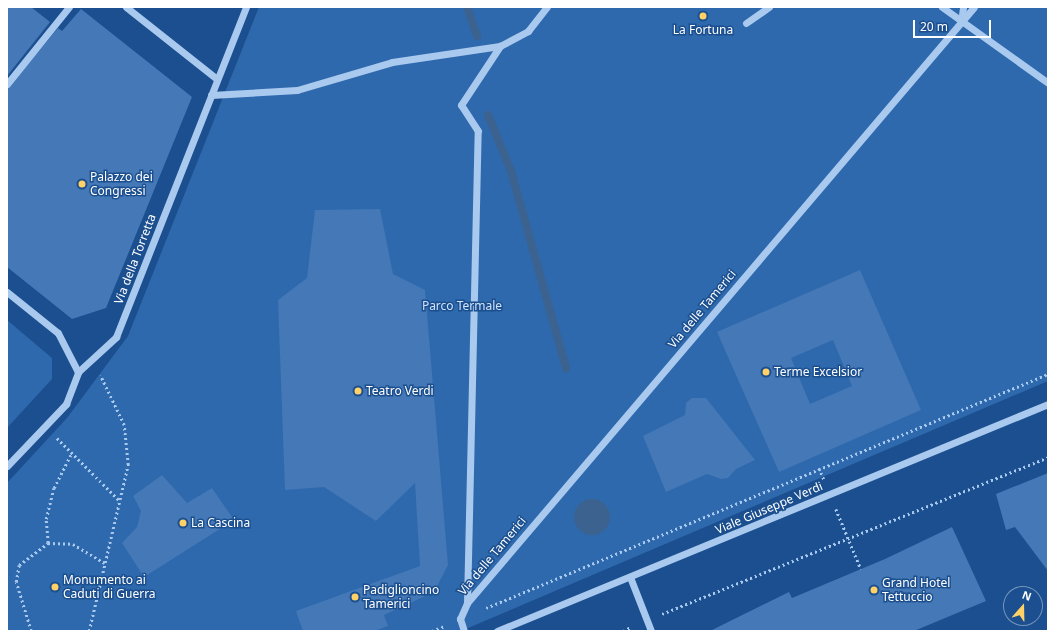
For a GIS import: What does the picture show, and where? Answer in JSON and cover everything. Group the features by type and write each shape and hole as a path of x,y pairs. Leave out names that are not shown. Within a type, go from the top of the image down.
{"street":[{"path":"7,84 69,7"},
{"path":"126,7 217,79"},
{"name":"Via della Torretta","path":"7,466 66,404 78,372 116,338 246,7"},
{"path":"211,95 297,90 392,62 500,46 528,31 547,7"},
{"path":"746,23 770,7"},
{"path":"942,7 1048,83"},
{"path":"961,22 962,7"},
{"name":"Via delle Tamerici","path":"460,619 467,603 974,7"},
{"path":"467,603 478,131 461,105 475,80 500,46"},
{"path":"7,292 58,333 78,372"},
{"name":"Viale Giuseppe Verdi","path":"497,631 1048,404"},
{"path":"630,577 651,631"},
{"path":"460,619 464,631"}],"path":[{"path":"89,631 128,465 124,425 92,358"},
{"path":"432,631 1048,374"},
{"path":"45,426 120,501"},
{"path":"48,542 46,519 54,488 72,452"},
{"path":"623,631 1048,457"},
{"path":"848,538 861,569"},
{"path":"31,631 16,582 19,565 48,542 73,544 105,563"}],"green space":[{"name":"Parco Termale","path":"259,7 1048,7 1048,381 461,631 7,631 7,483 67,418 128,336"},
{"path":"7,320 52,358 52,379 7,428"}],"shaded area":[{"path":"596,499 605,504 609,510 609,524 605,530 596,535 588,535 579,530 575,524 574,513 579,504 585,500"}],"building":[{"path":"7,7 31,7 50,22 7,76"},
{"name":"Palazzo dei Congressi","path":"81,9 192,97 106,308 72,319 7,267 7,89 58,28 62,31"},
{"name":"Teatro Verdi","path":"380,209 393,274 425,290 448,565 434,592 384,615 388,626 374,631 303,631 296,611 420,566 415,483 376,521 324,487 285,490 278,300 307,278 315,210"},
{"name":"Terme Excelsior","path":"860,270 921,410 779,472 717,332","holes":["833,340 852,386 810,404 791,358"]},
{"path":"692,398 706,398 755,460 736,469 728,478 721,479 707,474 666,492 643,436 685,415 686,403"},
{"path":"1048,473 1048,571 1015,527 1006,530 996,494"},
{"name":"La Cascina","path":"162,475 187,503 212,488 234,520 144,577 122,543 137,527 141,511 133,496"},
{"path":"952,527 986,601 914,631 710,631 789,592 792,598 885,559"}],"waterway":[{"path":"467,7 477,36"},
{"path":"488,115 511,171 566,368"}],"place":[{"name":"La Fortuna","path":"703,16"},
{"name":"Palazzo dei Congressi","path":"82,184"},
{"name":"Terme Excelsior","path":"766,372"},
{"name":"Teatro Verdi","path":"358,391"},
{"name":"La Cascina","path":"183,523"},
{"name":"Monumento ai Caduti di Guerra","path":"55,587"},
{"name":"Grand Hotel Tettuccio","path":"874,590"},
{"name":"Padiglioncino Tamerici","path":"355,597"}]}
